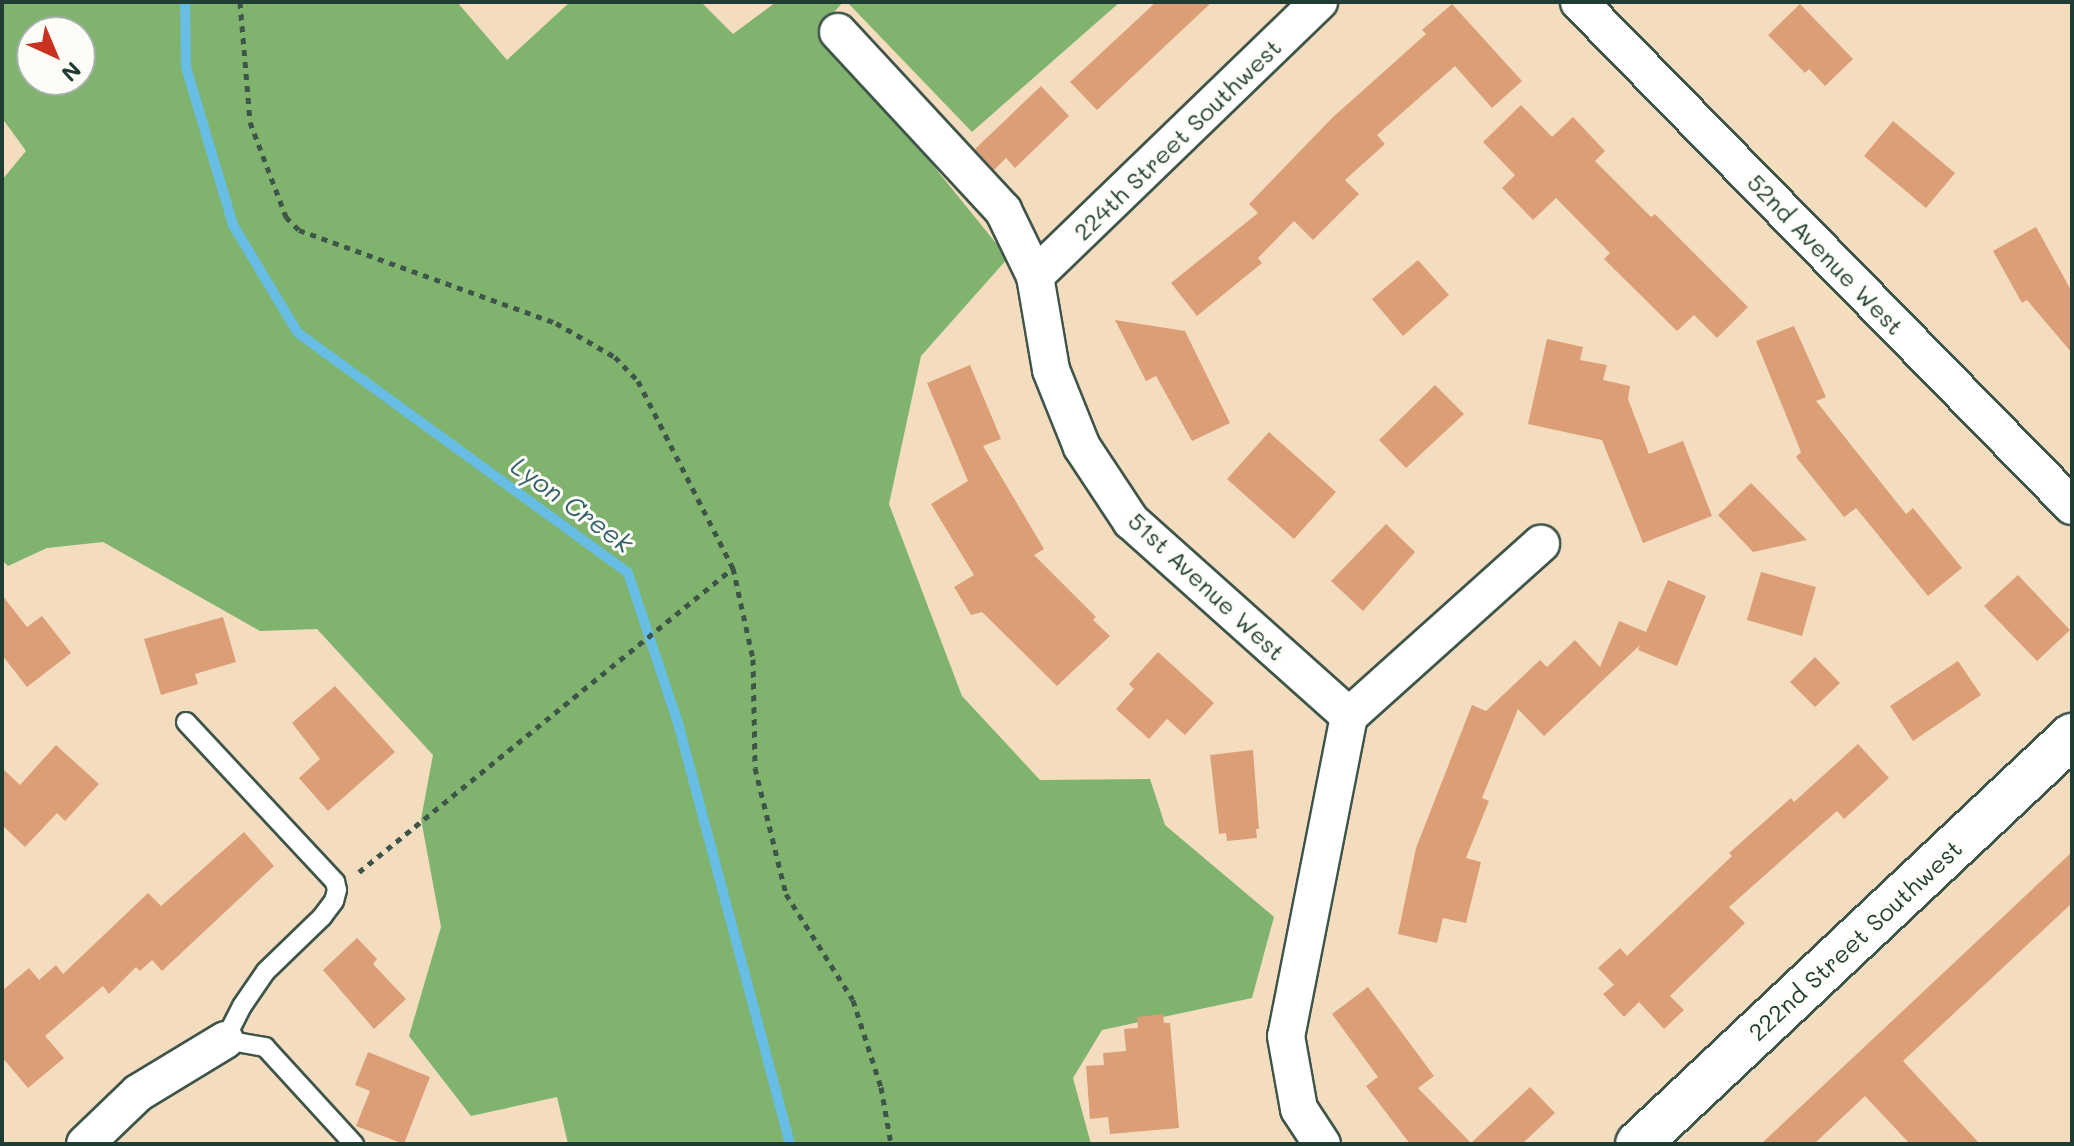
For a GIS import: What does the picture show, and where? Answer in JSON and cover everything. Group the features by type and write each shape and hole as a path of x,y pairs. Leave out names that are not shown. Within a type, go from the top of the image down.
{"street":[{"name":"224th Street Southwest","path":"1035,276 1319,2"},
{"name":"52nd Avenue West","path":"1579,2 2072,506"},
{"name":"51st Avenue West","path":"838,32 1003,210 1035,276 1051,370 1082,447 1131,521 1349,716"},
{"path":"1322,1144 1299,1109 1286,1036 1349,716 1541,544"},
{"name":"222nd Street Southwest","path":"1638,1144 2072,736"},
{"path":"85,1144 138,1093 225,1040"}],"lane":[{"path":"186,722 335,882 337,890 334,901 322,917 266,971 242,1006 225,1040 265,1047 354,1144"}],"path":[{"path":"240,2 250,122 286,217 299,230 556,323 615,357 638,381 733,568 753,659 755,768 786,894 853,1000 881,1087 891,1144"},
{"path":"337,890 733,568"}],"green space":[{"path":"2,2 457,2 507,60 570,2 701,2 733,34 776,2 843,2 821,27 1008,258 921,356 889,504 962,696 1040,780 1150,779 1165,825 1274,917 1252,998 1102,1030 1073,1078 1091,1144 568,1144 557,1097 471,1116 409,1036 441,927 421,819 433,755 317,629 260,631 103,542 47,548 8,566 2,560 2,180 26,151 2,118"},
{"path":"847,2 1120,2 972,132"}],"building":[{"path":"1156,2 1212,2 1097,110 1070,82"},
{"path":"1452,4 1522,81 1492,108 1455,66 1377,135 1385,144 1345,180 1359,194 1313,240 1294,221 1258,258 1262,263 1197,316 1171,283 1258,213 1249,204 1332,118 1426,34 1422,30"},
{"path":"1800,4 1853,59 1825,86 1809,69 1805,73 1768,35"},
{"path":"1041,86 1069,116 1015,168 1006,158 994,170 975,149"},
{"path":"1521,105 1552,137 1573,117 1605,151 1595,161 1651,217 1655,214 1748,307 1717,338 1694,315 1677,331 1604,259 1610,253 1556,198 1533,220 1502,188 1515,175 1483,142"},
{"path":"1893,121 1955,173 1926,208 1864,156"},
{"path":"2036,227 2072,292 2072,353 2027,300 2022,303 1993,251"},
{"path":"1418,260 1449,295 1403,336 1372,299"},
{"path":"1115,320 1185,331 1230,423 1192,441 1156,376 1146,381"},
{"path":"1794,326 1826,397 1816,401 1906,514 1913,508 1962,568 1928,596 1856,508 1844,517 1796,457 1801,452 1756,341"},
{"path":"1547,339 1583,347 1580,360 1607,365 1603,380 1630,386 1628,399 1649,454 1683,441 1712,516 1643,543 1602,440 1528,424"},
{"path":"970,365 1001,439 983,446 1044,549 1034,555 1096,617 1093,620 1110,636 1057,686 982,612 971,615 954,587 974,575 931,504 968,481 927,383"},
{"path":"1435,385 1464,414 1406,468 1379,440"},
{"path":"1269,432 1336,492 1294,539 1227,479"},
{"path":"1751,483 1807,540 1753,552 1718,515"},
{"path":"1386,524 1415,552 1363,611 1331,581"},
{"path":"1761,572 1816,587 1802,636 1747,620"},
{"path":"2018,575 2070,630 2037,661 1984,606"},
{"path":"1668,580 1706,596 1677,666 1638,650 1640,645 1544,736 1518,709 1482,798 1489,801 1466,858 1481,862 1466,923 1443,918 1437,943 1398,934 1416,848 1472,705 1486,711 1540,660 1547,667 1575,640 1600,667 1619,621 1646,632"},
{"path":"2,595 27,627 42,616 71,653 27,687 2,655"},
{"path":"223,617 236,662 195,674 198,684 161,695 144,639"},
{"path":"1158,652 1214,703 1185,735 1167,719 1149,739 1116,709 1134,689 1129,684"},
{"path":"1815,657 1840,683 1815,707 1790,682"},
{"path":"1958,661 1981,695 1913,741 1890,706"},
{"path":"335,686 395,752 328,811 299,778 320,759 292,723"},
{"path":"1858,744 1889,778 1844,819 1837,811 1729,907 1745,923 1670,996 1684,1010 1664,1029 1639,1002 1624,1017 1603,994 1614,985 1598,968 1620,948 1627,956 1732,856 1729,853 1791,798 1794,802"},
{"path":"56,745 99,784 65,821 57,813 25,847 2,825 2,768 20,785"},
{"path":"1253,750 1259,829 1256,829 1257,838 1227,841 1226,833 1219,834 1210,755"},
{"path":"244,832 274,866 162,971 152,960 140,971 136,967 109,994 103,986 45,1036 64,1058 28,1088 2,1057 2,991 29,968 39,980 56,965 63,974 148,893 161,906"},
{"path":"2072,852 2072,903 1903,1061 1980,1144 1910,1144 1865,1096 1814,1144 1761,1144"},
{"path":"357,938 377,959 373,964 406,999 374,1029 323,970"},
{"path":"1368,987 1434,1076 1418,1088 1471,1143 1530,1087 1555,1113 1522,1144 1410,1144 1366,1086 1378,1077 1332,1014"},
{"path":"1163,1014 1164,1023 1170,1023 1179,1128 1110,1134 1108,1117 1090,1119 1086,1066 1104,1065 1103,1053 1126,1051 1124,1029 1138,1028 1137,1017"},
{"path":"368,1052 430,1077 404,1144 356,1126 370,1091 355,1085"}],"waterway":[{"name":"Lyon Creek","path":"185,2 186,67 233,225 298,333 628,573 678,723 790,1144"}]}
